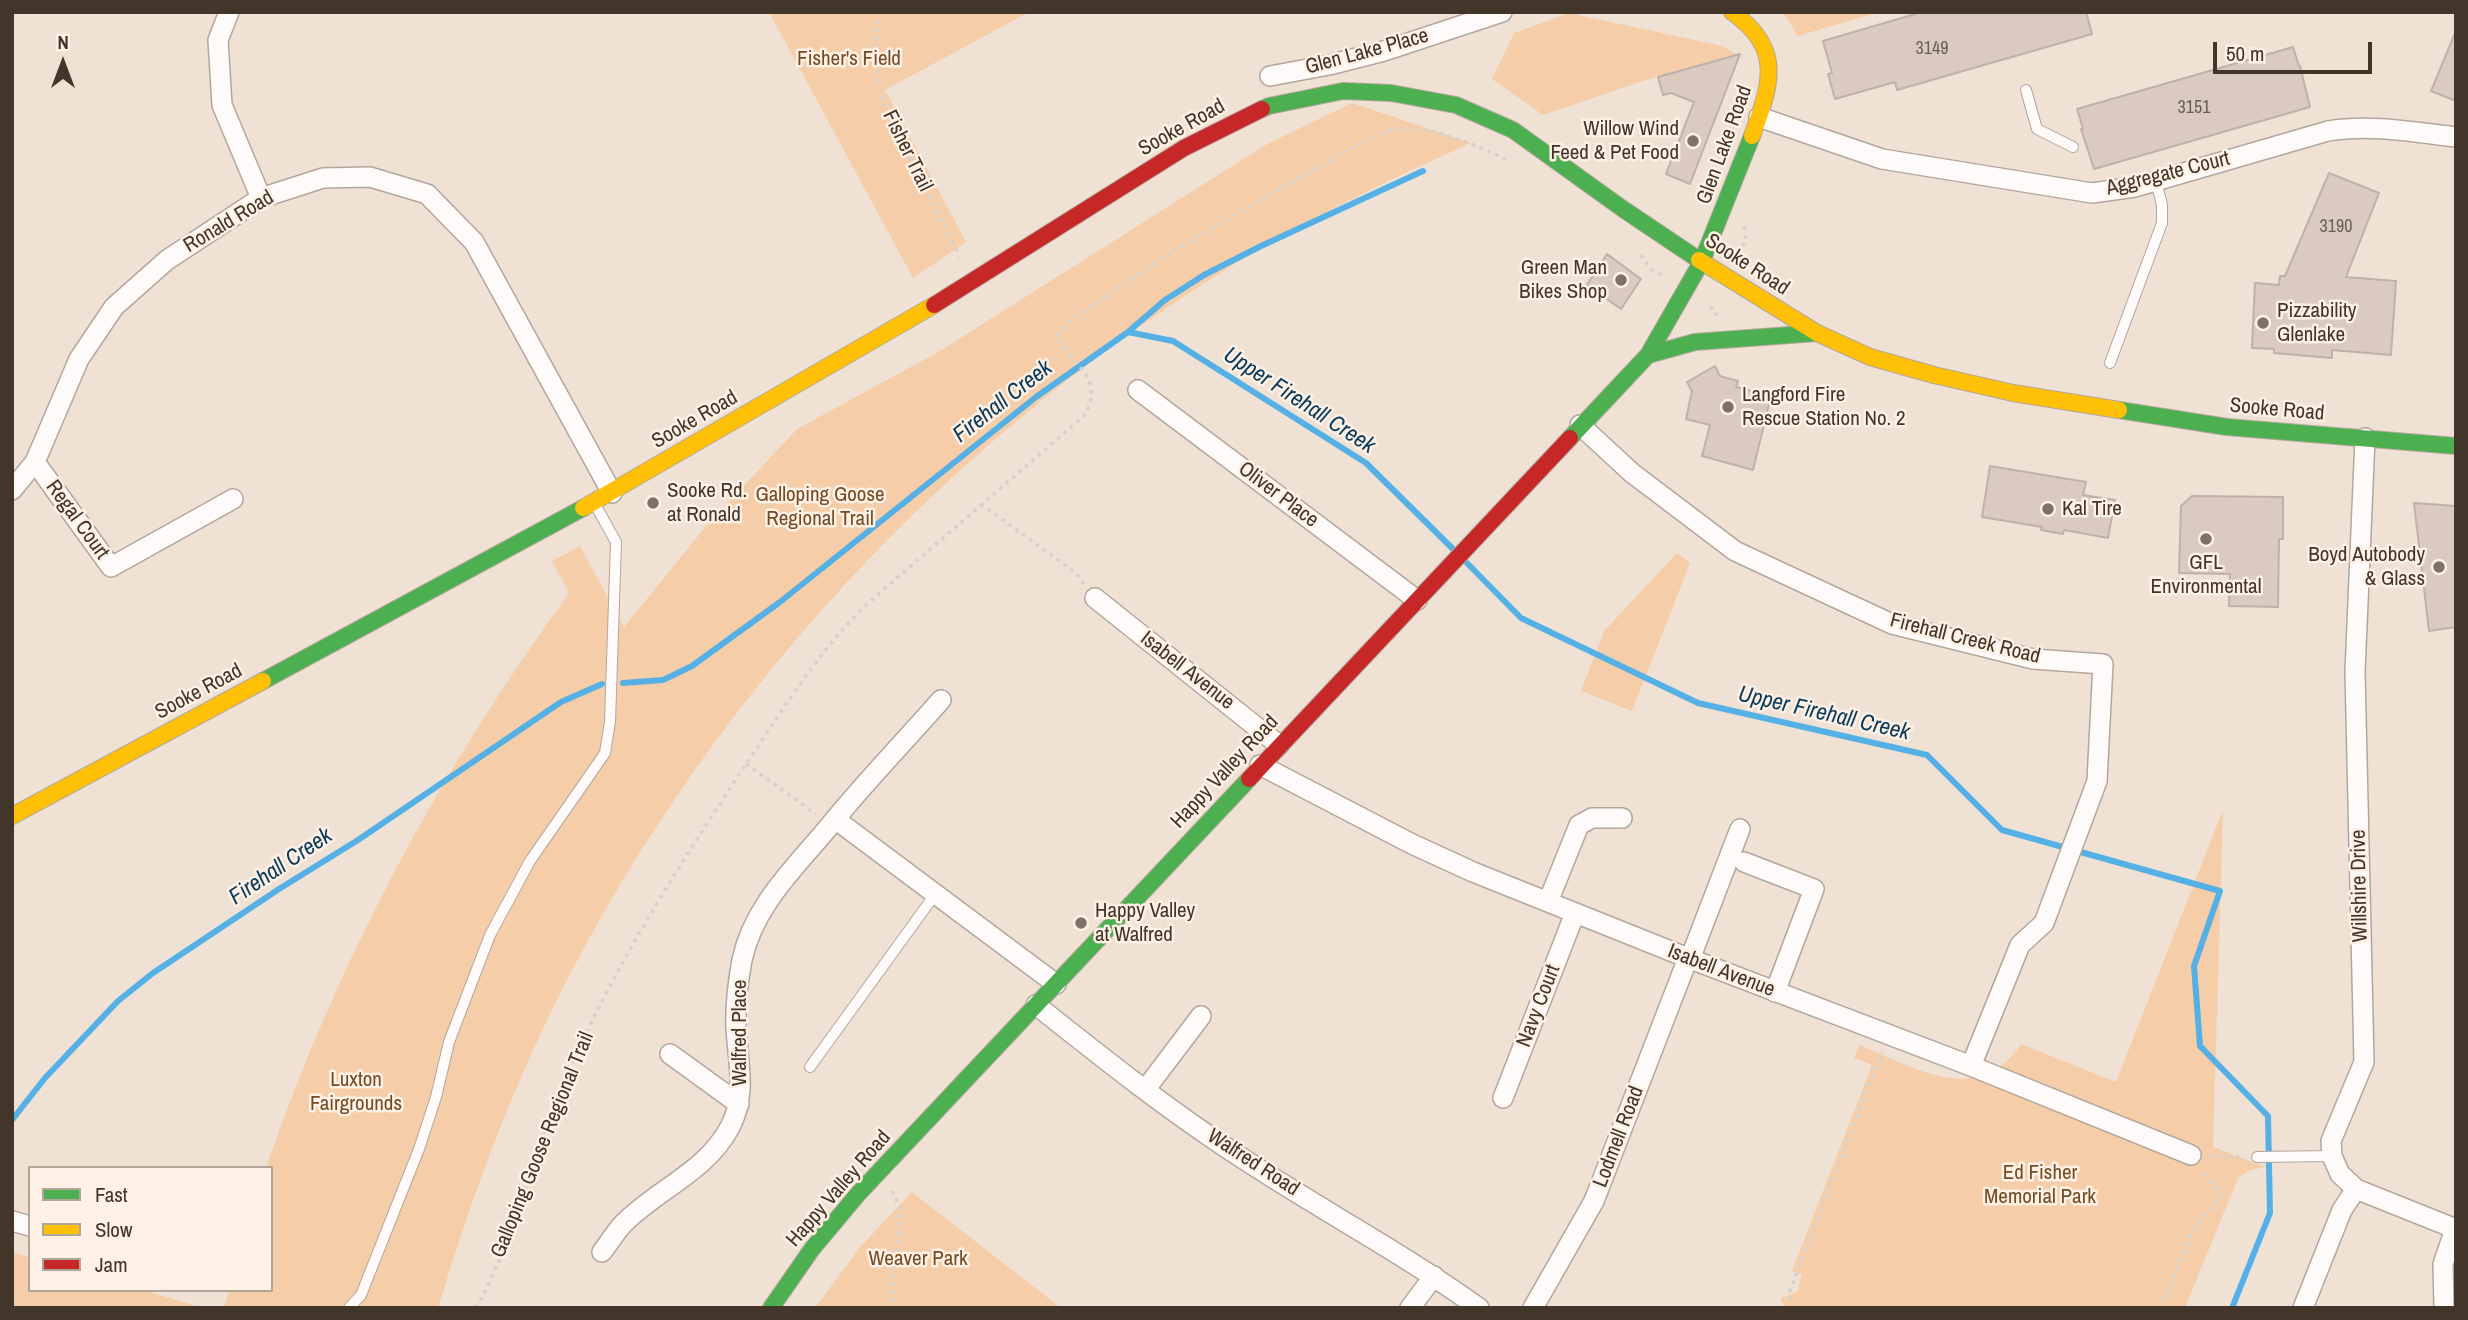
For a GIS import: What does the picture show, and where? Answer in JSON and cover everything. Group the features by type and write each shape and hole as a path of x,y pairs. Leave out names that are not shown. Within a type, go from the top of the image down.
{"main road":[{"name":"Glen Lake Road","path":"1702,261 1759,117 1770,82 1768,57 1758,35 1749,24 1732,12"},
{"name":"Sooke Road","path":"12,816 612,493 972,281 1184,148 1269,106 1343,90 1391,93 1455,105 1513,131 1702,261 1817,333 1870,357 2013,393 2227,428 2456,446"},
{"name":"Happy Valley Road","path":"771,1308 812,1249 858,1194 1648,355 1702,261"},
{"path":"1648,355 1695,342 1817,333"}],"street":[{"path":"229,12 218,40 222,105 261,198"},
{"name":"Glen Lake Place","path":"1270,76 1384,51 1502,12"},
{"name":"Aggregate Court","path":"1759,117 1882,159 2078,192 2116,191 2343,128 2386,128 2456,136"},
{"name":"Ronald Road","path":"12,490 35,462 79,359 114,307 167,260 261,198 323,178 370,177 427,194 474,242 612,493"},
{"name":"Oliver Place","path":"1138,390 1417,600"},
{"name":"Firehall Creek Road","path":"1580,425 1632,473 1735,551 1892,624 2033,659 2103,664 2097,781 2044,923 2020,945 1971,1066"},
{"name":"Willshire Drive","path":"2332,1156 2331,1140 2364,1062 2355,672 2365,438"},
{"name":"Regal Court","path":"35,462 111,567 233,499"},
{"name":"Isabell Avenue","path":"1095,598 1279,745"},
{"name":"Walfred Place","path":"602,1252 624,1223 701,1164 721,1143 739,1104 741,1085 736,1027 738,984 743,956 758,919 775,890 941,700"},
{"name":"Isabell Avenue","path":"1260,765 1412,844 1473,872 1689,959 1971,1066 2191,1155"},
{"path":"1548,902 1579,825 1592,818 1622,818"},
{"path":"833,822 936,893 1056,984"},
{"name":"Lodmell Road","path":"1533,1308 1594,1201 1741,830"},
{"path":"1744,862 1814,889 1775,992"},
{"name":"Navy Court","path":"1503,1098 1575,913"},
{"name":"Walfred Road","path":"1036,1006 1145,1090 1247,1161 1434,1276 1479,1308"},
{"path":"1145,1090 1201,1016"},
{"path":"670,1054 739,1104"},
{"path":"2332,1156 2340,1174 2356,1189 2455,1229 2443,1264 2444,1308"},
{"path":"2303,1308 2342,1210 2356,1189"},
{"path":"1410,1308 1434,1276"}],"lane":[{"path":"2026,90 2037,129 2073,147"},
{"path":"2110,363 2162,223 2162,205 2156,181"},
{"path":"349,1308 365,1285 419,1149 449,1042 490,935 530,861 605,753 610,722 616,542 594,502"},
{"path":"810,1067 936,893"},
{"path":"2257,1157 2332,1156"}],"path":[{"name":"Fisher Trail","path":"881,12 874,49 882,101 972,281"},
{"name":"Galloping Goose Regional Trail","path":"476,1308 505,1243 560,1092 596,1013 658,902 814,662 841,630 1085,415 1093,401 1092,387 1058,334 1068,322 1178,248 1362,142 1388,131 1413,129 1442,135 1477,145 1511,162"},
{"path":"1634,250 1657,273"},
{"path":"1703,303 1710,307 1713,302"},
{"path":"981,504 1075,572 1095,598"},
{"path":"746,764 833,822"},
{"path":"1794,1308 1789,1293 1882,1051"},
{"path":"2191,1155 2257,1157"},
{"path":"2160,1308 2191,1235 2221,1195 2191,1155"},
{"path":"880,1171 901,1209 892,1281 892,1308"},
{"path":"12,1294 18,1308"}],"green space":[{"name":"Fisher's Field","path":"769,12 1029,12 885,90 966,242 913,278"},
{"path":"1783,12 1879,12 1798,36"},
{"path":"1569,13 1722,46 1736,54 1640,82 1543,115 1492,79 1514,33"},
{"name":"Galloping Goose Regional Trail","path":"1352,103 1471,143 1368,191 1293,230 1153,318 1043,399 941,488 845,585 756,688 676,798 603,914 540,1035 511,1102 472,1204 438,1308 224,1308 228,1292 273,1292 273,1166 267,1166 294,1091 359,941 435,798 477,729 569,593 552,561 580,546 624,627 707,525 797,429 940,351 1267,144"},
{"path":"1677,553 1690,563 1632,711 1581,691 1604,631"},
{"name":"Ed Fisher Memorial Park","path":"2223,810 2213,1147 2265,1167 2248,1171 2238,1178 2185,1308 1784,1308 1781,1298 1797,1292 1802,1275 1792,1271 1872,1065 1854,1058 1859,1045 1923,1071 1965,1079 1985,1075 2004,1064 2021,1044 2116,1082"},
{"name":"Weaver Park","path":"912,1192 1061,1308 815,1308 861,1246"},
{"path":"12,1252 28,1256 28,1292 150,1292 203,1308 12,1308"}],"building":[{"path":"1922,12 2086,12 2092,34 1897,90 1895,82 1835,99 1828,74 1832,73 1823,41"},
{"path":"2456,33 2456,101 2431,91"},
{"path":"2293,47 2310,107 2094,169 2077,109"},
{"name":"Willow Wind Feed & Pet Food","path":"1740,54 1690,184 1666,174 1694,102 1671,93 1663,95 1658,77"},
{"path":"2329,173 2379,193 2346,277 2396,281 2391,355 2332,350 2332,358 2274,353 2274,349 2252,348 2255,283 2279,285 2280,276 2285,276"},
{"path":"1607,254 1641,279 1621,309 1587,285"},
{"name":"Langford Fire Rescue Station No. 2","path":"1715,366 1720,376 1738,381 1736,387 1771,396 1753,470 1702,456 1710,425 1686,419 1692,391 1687,382"},
{"name":"Kal Tire","path":"1990,466 2086,482 2083,495 2115,500 2108,538 2064,530 2063,534 2041,530 2042,527 1982,517"},
{"path":"2192,496 2283,497 2278,607 2229,606 2230,574 2179,573 2181,506"},
{"name":"Boyd Autobody & Glass","path":"2414,503 2456,506 2456,627 2429,631"}],"waterway":[{"name":"Firehall Creek","path":"623,683 663,680 692,666 780,602 1036,397 1128,332 1165,300 1204,275 1423,171"},
{"name":"Upper Firehall Creek","path":"1128,332 1173,341 1366,463 1455,551"},
{"name":"Upper Firehall Creek","path":"1465,561 1521,618 1698,703 1927,755 2002,830 2220,891 2194,966 2200,1046 2268,1116 2270,1213 2232,1308"},
{"name":"Firehall Creek","path":"12,1120 45,1078 118,1001 153,973 358,840 561,702 602,684"}],"traffic: fast":[{"path":"1262,109 1343,91 1391,93 1456,105 1513,130 1699,260"},
{"path":"1570,438 1648,355 1702,261 1752,136"},
{"path":"1648,355 1695,342 1817,333"},
{"path":"2119,410 2227,427 2456,446"},
{"path":"263,681 583,508"},
{"path":"771,1308 812,1249 858,1194 1249,779"}],"traffic: slow":[{"path":"1732,12 1749,26 1760,40 1769,68 1768,84 1752,136"},
{"path":"1699,260 1817,333 1870,357 2013,393 2119,410"},
{"path":"583,508 934,305"},
{"path":"12,816 263,681"}],"traffic: jam":[{"path":"934,305 1184,148 1262,109"},
{"path":"1249,779 1570,438"}],"place":[{"name":"Willow Wind Feed & Pet Food","path":"1693,141"},
{"name":"Green Man Bikes Shop","path":"1621,280"},
{"name":"Pizzability Glenlake","path":"2263,323"},
{"name":"Langford Fire Rescue Station No. 2","path":"1728,407"},
{"name":"Sooke Rd. at Ronald","path":"653,503"},
{"name":"Kal Tire","path":"2048,509"},
{"name":"GFL Environmental","path":"2206,539"},
{"name":"Boyd Autobody & Glass","path":"2439,567"},
{"name":"Happy Valley at Walfred","path":"1081,923"}],"park label":[{"name":"Luxton Fairgrounds","path":"356,1092"}]}
